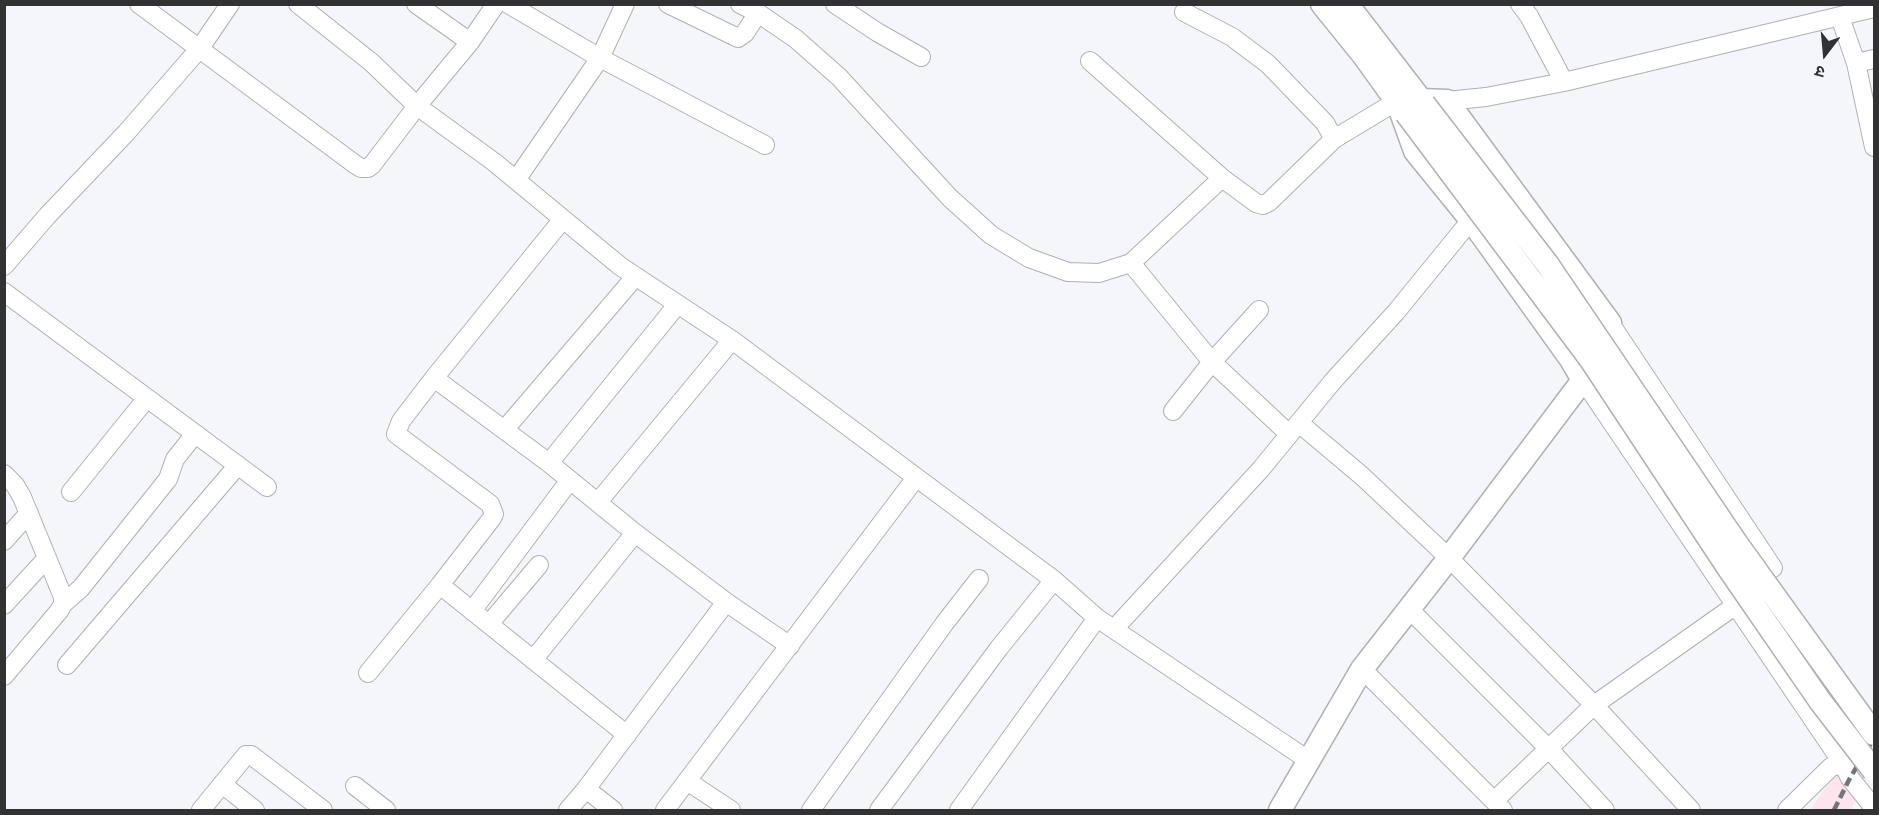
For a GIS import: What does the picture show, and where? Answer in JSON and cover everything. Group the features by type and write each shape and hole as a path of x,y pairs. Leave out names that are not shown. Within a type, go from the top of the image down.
{"main road":[{"path":"1322,4 1364,56 1412,105 1548,265 1737,544 1875,734"},
{"path":"1347,4 1412,105 1591,360 1729,569 1820,701 1875,771"},
{"path":"1280,810 1362,669 1583,380 1610,323 1447,102 1412,105"},
{"path":"1412,105 1414,151 1471,220 1570,357 1583,380"}],"street":[{"path":"139,4 362,168 372,165 470,42 496,4"},
{"path":"4,266 48,214 126,133 200,48 230,4"},
{"path":"297,4 370,62 417,106 494,162 635,276 732,340 915,479 1054,580 1097,618 1308,760"},
{"path":"416,4 470,42"},
{"path":"508,4 600,58 765,145"},
{"path":"516,180 600,58 625,4"},
{"path":"668,4 738,38 745,33 758,13"},
{"path":"740,4 758,13 796,39 838,77 950,198 992,235 1029,258 1068,272 1099,273 1131,262 1222,178"},
{"path":"835,4 877,32 921,57"},
{"path":"1520,4 1529,16 1564,82"},
{"path":"1447,102 1564,82 1875,8"},
{"path":"1185,12 1232,37 1268,64 1319,117 1334,139"},
{"path":"1840,17 1856,63 1875,147"},
{"path":"1856,63 1875,59"},
{"path":"1090,62 1222,178 1251,200 1263,205 1269,202 1334,139 1412,105"},
{"path":"368,673 494,514 490,504 396,434 401,421 563,219"},
{"path":"1114,629 1261,470 1333,381 1396,312 1471,220"},
{"path":"1131,262 1212,362 1294,428 1362,476 1449,558 1594,705 1691,810"},
{"path":"505,429 635,276"},
{"path":"4,292 267,487"},
{"path":"549,463 677,305"},
{"path":"1173,411 1212,362 1259,310"},
{"path":"1610,323 1773,568"},
{"path":"598,502 732,340"},
{"path":"434,378 505,429 726,602 790,646"},
{"path":"1583,380 1843,764 1850,778 1875,808"},
{"path":"71,492 147,398"},
{"path":"4,676 63,604 81,588 168,479 175,459 195,434"},
{"path":"67,665 238,465"},
{"path":"4,474 15,485 29,513 60,589 63,604"},
{"path":"665,810 915,479"},
{"path":"472,610 570,480"},
{"path":"4,541 29,513"},
{"path":"533,660 635,533"},
{"path":"4,605 47,558"},
{"path":"489,624 539,565"},
{"path":"811,810 944,624 979,579"},
{"path":"879,810 999,648 1054,580"},
{"path":"440,585 627,735"},
{"path":"568,810 726,602"},
{"path":"1362,669 1499,806 1549,749 1594,705 1736,605"},
{"path":"1409,609 1549,749 1605,810"},
{"path":"959,810 1097,618"},
{"path":"201,810 246,755 251,755 323,810"},
{"path":"1787,810 1831,766 1843,764"},
{"path":"687,781 723,808"},
{"path":"222,784 255,810"},
{"path":"355,786 386,810"},
{"path":"586,789 614,810"}],"shaded area":[{"path":"1837,772 1859,793 1851,810 1810,810"}],"railway":[{"path":"1834,810 1874,738"}]}
